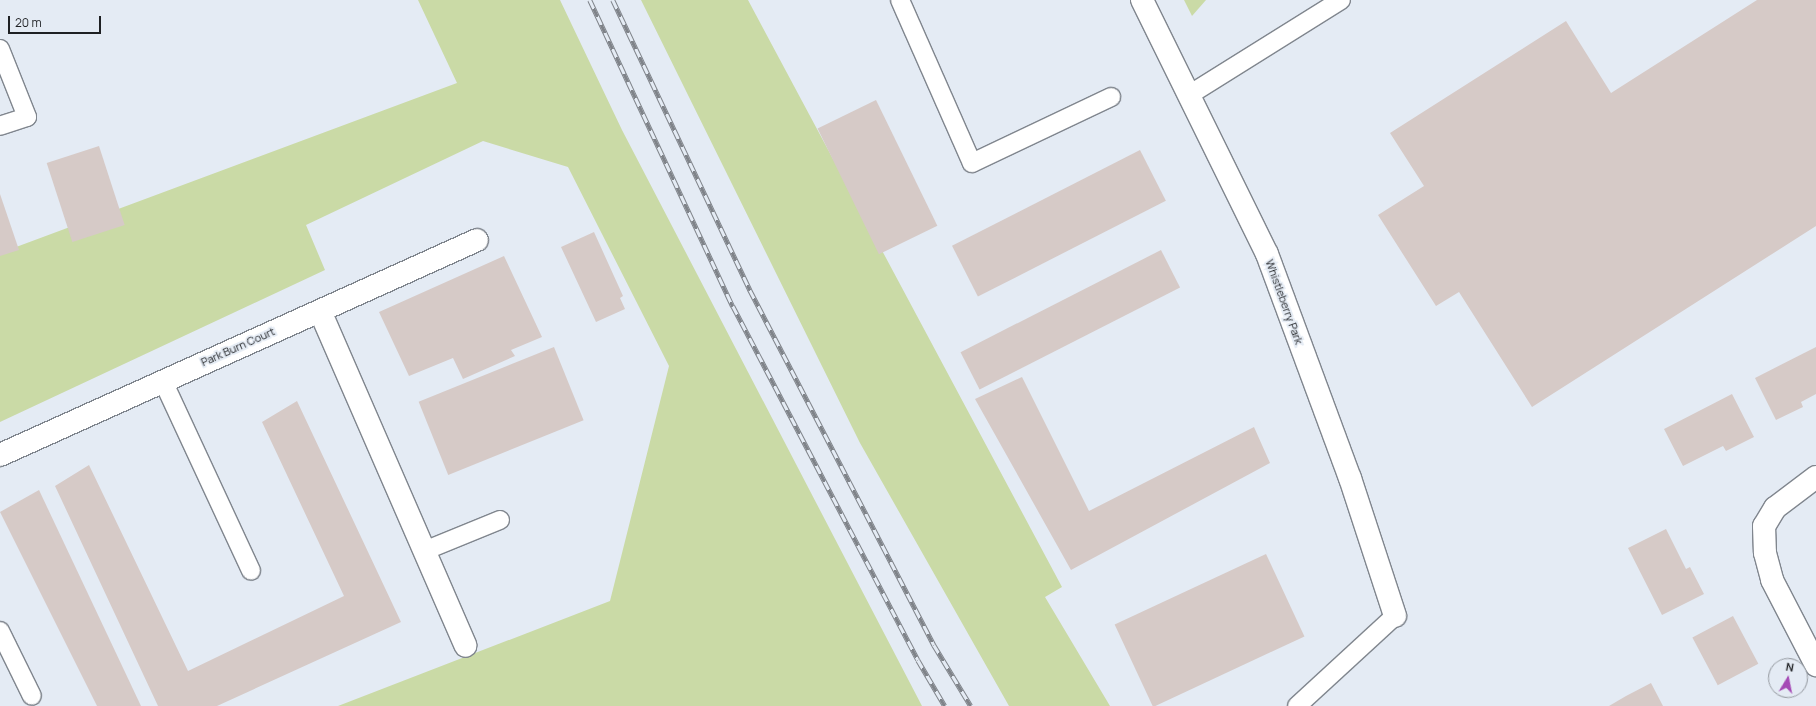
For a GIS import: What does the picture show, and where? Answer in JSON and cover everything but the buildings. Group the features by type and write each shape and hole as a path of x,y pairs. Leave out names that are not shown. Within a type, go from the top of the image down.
{"street":[{"name":"Whistleberry Park","path":"1142,0 1267,254 1350,478 1395,616"},
{"name":"Park Burn Court","path":"0,455 477,240"},
{"path":"320,311 466,646"},
{"path":"1816,477 1775,508 1764,526 1765,553 1772,580 1816,665"}],"lane":[{"path":"900,0 972,163 1112,97"},
{"path":"1189,95 1341,0"},
{"path":"0,49 27,117 0,126"},
{"path":"163,381 251,571"},
{"path":"424,551 500,520"},
{"path":"1297,706 1395,616"},
{"path":"0,631 32,696"}],"green space":[{"path":"418,0 560,0 622,130 922,706 338,706 610,601 669,366 568,167 483,141 306,225 325,270 0,422 0,253 457,83"},
{"path":"641,0 748,0 1062,587 1045,597 1110,706 1009,706 860,443"},
{"path":"1184,0 1206,0 1192,16"}],"railway":[{"path":"590,0 733,306 918,660 945,706"},
{"path":"613,0 750,290 934,645 971,706"}]}
